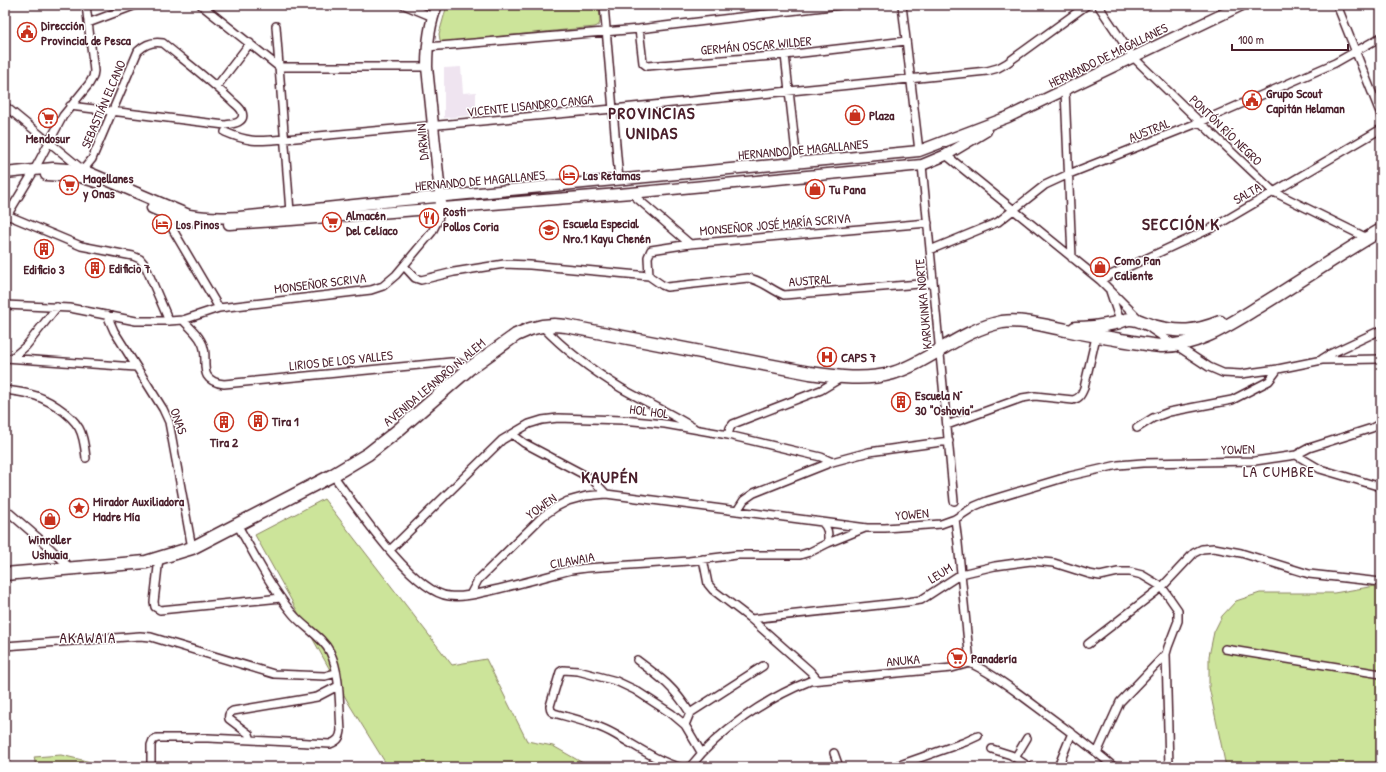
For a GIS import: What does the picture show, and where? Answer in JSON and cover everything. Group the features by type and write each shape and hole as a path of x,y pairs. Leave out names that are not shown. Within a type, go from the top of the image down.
{"highway":[{"name":"AVENIDA LEANDRO N. ALEM","path":"5,574 133,564 192,548 332,475 368,454 470,368 516,335 542,326 566,326 841,378 880,376 893,373 924,359 973,332 989,325 1004,322 1021,322 1096,337 1141,344 1176,345 1213,333 1267,302 1381,230"},
{"name":"AVENIDA LEANDRO N. ALEM","path":"1057,328 1081,328 1119,322 1128,319 1147,325 1186,331 1197,329 1223,320 1267,302"},
{"path":"1119,322 1117,332 1122,340"},
{"path":"1141,344 1148,340 1151,332 1147,325"}],"main road":[{"name":"DARWIN","path":"437,5 427,47 427,67 441,208"},
{"name":"HERNANDO DE MAGALLANES","path":"32,173 80,177 201,224 238,224 631,193 922,165 946,156 1008,118 1242,5"},
{"name":"HERNANDO DE MAGALLANES","path":"83,170 119,184 173,214 202,218 239,217 919,151 1008,118"},
{"path":"5,179 53,168 83,170"},
{"path":"5,173 32,173"}],"street":[{"path":"86,5 94,70 93,77 63,116 6,217 82,246 121,253 140,259 145,265 170,321"},
{"path":"88,23 136,5"},
{"path":"201,5 279,66 427,67"},
{"path":"404,5 433,17"},
{"path":"604,5 619,180"},
{"path":"427,47 639,29 781,8 840,5"},
{"path":"902,5 919,151"},
{"name":"VICENTE LISANDRO CANGA","path":"225,132 246,140 255,141 285,139 613,109 987,71 998,68 1007,63 1087,5"},
{"name":"PONTÓN RÍO NEGRO","path":"1098,5 1133,57 1274,192 1367,238"},
{"path":"1337,5 1381,115"},
{"path":"276,26 290,212"},
{"name":"GERMÁN OSCAR WILDER","path":"639,29 642,63 647,66 785,55 906,41"},
{"name":"AUSTRAL","path":"930,250 998,222 1014,211 1045,185 1200,122 1336,63 1381,37"},
{"name":"SEBASTIÁN ELCANO","path":"83,170 92,160 112,112 138,52 148,44 157,42 163,43 216,86 242,112 242,118 239,122 225,125 112,112"},
{"path":"216,86 250,43"},
{"path":"785,55 797,162"},
{"path":"1065,90 1072,258"},
{"name":"HERNANDO DE MAGALLANES","path":"5,106 83,170"},
{"path":"70,106 112,112"},
{"name":"SALTA","path":"1100,280 1214,227 1381,129"},
{"path":"946,156 1100,280 1147,325 1209,367 1224,373 1241,374 1278,369 1322,360 1381,359"},
{"name":"KARUKINKA NORTE","path":"922,165 932,283 954,500"},
{"path":"631,193 690,244"},
{"name":"DARWIN","path":"404,266 432,232 438,220 441,208"},
{"path":"173,214 173,230 219,308"},
{"name":"MONSEÑOR JOSÉ MARÍA SCRIVA","path":"649,276 648,257 652,250 690,244 928,223"},
{"path":"404,266 415,278 421,280 454,272 504,264 649,276"},
{"name":"MONSEÑOR SCRIVA","path":"5,305 57,307 85,310 136,321 183,320 219,308 371,290 383,286 389,282 404,266"},
{"name":"AUSTRAL","path":"649,276 662,285 667,286 748,278 756,279 776,292 784,295 932,283"},
{"path":"1109,289 1119,322"},
{"path":"8,358 26,346 57,307"},
{"name":"ONAS","path":"108,315 114,331 163,409 169,422 192,548"},
{"name":"LIRIOS DE LOS VALLES","path":"183,320 201,341 204,347 206,374 209,379 214,382 224,384 451,362 470,368"},
{"path":"542,326 556,342 620,387 683,421 696,430"},
{"path":"1322,360 1330,354 1381,330"},
{"path":"947,424 1022,398 1035,396 1073,400 1078,398 1081,396 1084,388 1096,337"},
{"path":"8,358 136,367"},
{"path":"1137,428 1153,418 1169,412 1232,400 1269,381 1278,369"},
{"path":"728,435 733,424 821,390 841,378"},
{"path":"5,390 31,394 57,407 72,419 80,429 86,458"},
{"name":"HOL HOL","path":"390,550 502,440 529,424 542,420 558,418 623,420 665,424 728,435 821,457 832,462"},
{"name":"YOWEN","path":"470,595 478,580 543,516 568,501 586,496 606,494 867,528 940,524 955,519 975,506 988,501 1070,476 1118,465 1143,463 1255,461 1296,455 1309,448 1372,428 1381,423"},
{"path":"512,434 524,443 592,479 606,494"},
{"path":"737,510 744,500 754,493 832,462 869,452 948,441"},
{"path":"1296,455 1320,469 1381,487"},
{"name":"CILAWAIA","path":"332,475 390,550 416,579 430,589 450,597 470,595 571,570 586,568 737,555 800,555 867,528"},
{"path":"5,509 71,569"},
{"path":"955,519 970,663 980,668 1029,701 1114,767"},
{"path":"822,522 828,532 828,543"},
{"path":"152,767 151,745 153,740 157,738 251,740 330,744 340,738 341,731 338,686 330,651 323,642 293,614 281,598 237,524"},
{"path":"1088,644 1162,587 1194,553 1202,549 1214,548 1241,553 1309,574 1381,582"},
{"path":"159,558 154,602 155,607 160,610 281,598"},
{"path":"703,559 708,584 713,590 751,619 810,671 817,680"},
{"name":"LEUM","path":"751,619 921,600 961,574 995,566 1031,561 1054,563 1100,576 1118,572 1130,572 1142,575 1162,587"},
{"path":"1162,587 1178,610 1178,621 1166,654 1169,767"},
{"path":"5,646 151,637 274,674 325,676 336,673"},
{"path":"1225,649 1381,674"},
{"path":"1097,753 1120,702 1166,654"},
{"path":"636,660 664,680 675,690 690,712"},
{"name":"ANUKA","path":"690,767 701,752 737,722 794,687 817,680 952,668 970,663"},
{"path":"685,725 690,712 763,666"},
{"path":"679,767 662,761 603,729 586,722 554,713 550,706 560,672 564,670 578,671 616,681 635,690 666,710 685,725 701,752"},
{"path":"251,740 249,734 229,719 229,714 233,711 317,697 338,686"},
{"path":"1058,767 1072,733"},
{"path":"894,767 904,765 978,736"},
{"path":"1016,758 1026,738"},
{"path":"992,749 1011,755 1029,767"},
{"path":"834,753 839,767"}],"shaded area":[{"path":"461,67 463,93 476,92 476,115 444,118 444,68"}],"green space":[{"path":"447,5 599,5 600,21 599,25 595,27 443,42 440,40 439,34"},
{"path":"324,499 452,665 486,659 527,741 553,746 590,767 388,767 349,704 255,535"},
{"path":"1381,585 1381,767 1226,767 1209,687 1209,656 1214,632 1222,616 1236,601 1260,593 1334,593"},
{"path":"61,755 112,767 36,767 34,757"}],"place":[{"name":"Dirección Provincial de Pesca","path":"27,32"},
{"name":"Grupo Scout Capitán Helaman","path":"1252,100"},
{"name":"Plaza","path":"855,115"},
{"name":"Mendosur","path":"48,118"},
{"name":"Las Retamas","path":"569,175"},
{"name":"Magellanes y Onas","path":"69,185"},
{"name":"Tu Pana","path":"815,189"},
{"name":"Rosti Pollos Coria","path":"429,218"},
{"name":"Almacén Del Celíaco","path":"332,222"},
{"name":"Los Pinos","path":"162,224"},
{"name":"Escuela Especial Nro.1 Kayu Chenén","path":"549,230"},
{"name":"Edificio 3","path":"44,249"},
{"name":"Como Pan Caliente","path":"1100,267"},
{"name":"Edificio 7","path":"95,268"},
{"name":"CAPS 7","path":"827,357"},
{"name":"Escuela N° 30 \"Oshovia\"","path":"901,402"},
{"name":"Tira 1","path":"258,421"},
{"name":"Tira 2","path":"224,422"},
{"name":"Mirador Auxiliadora Madre Mía","path":"79,508"},
{"name":"Winroller Ushuaia","path":"50,519"},
{"name":"Panadería","path":"957,658"}],"district":[{"name":"PROVINCIAS UNIDAS","path":"652,122"},
{"name":"SECCIÓN K","path":"1181,223"},
{"name":"LA CUMBRE","path":"1279,471"},
{"name":"KAUPÉN","path":"610,476"},
{"name":"AKAWAIA","path":"88,637"}]}
